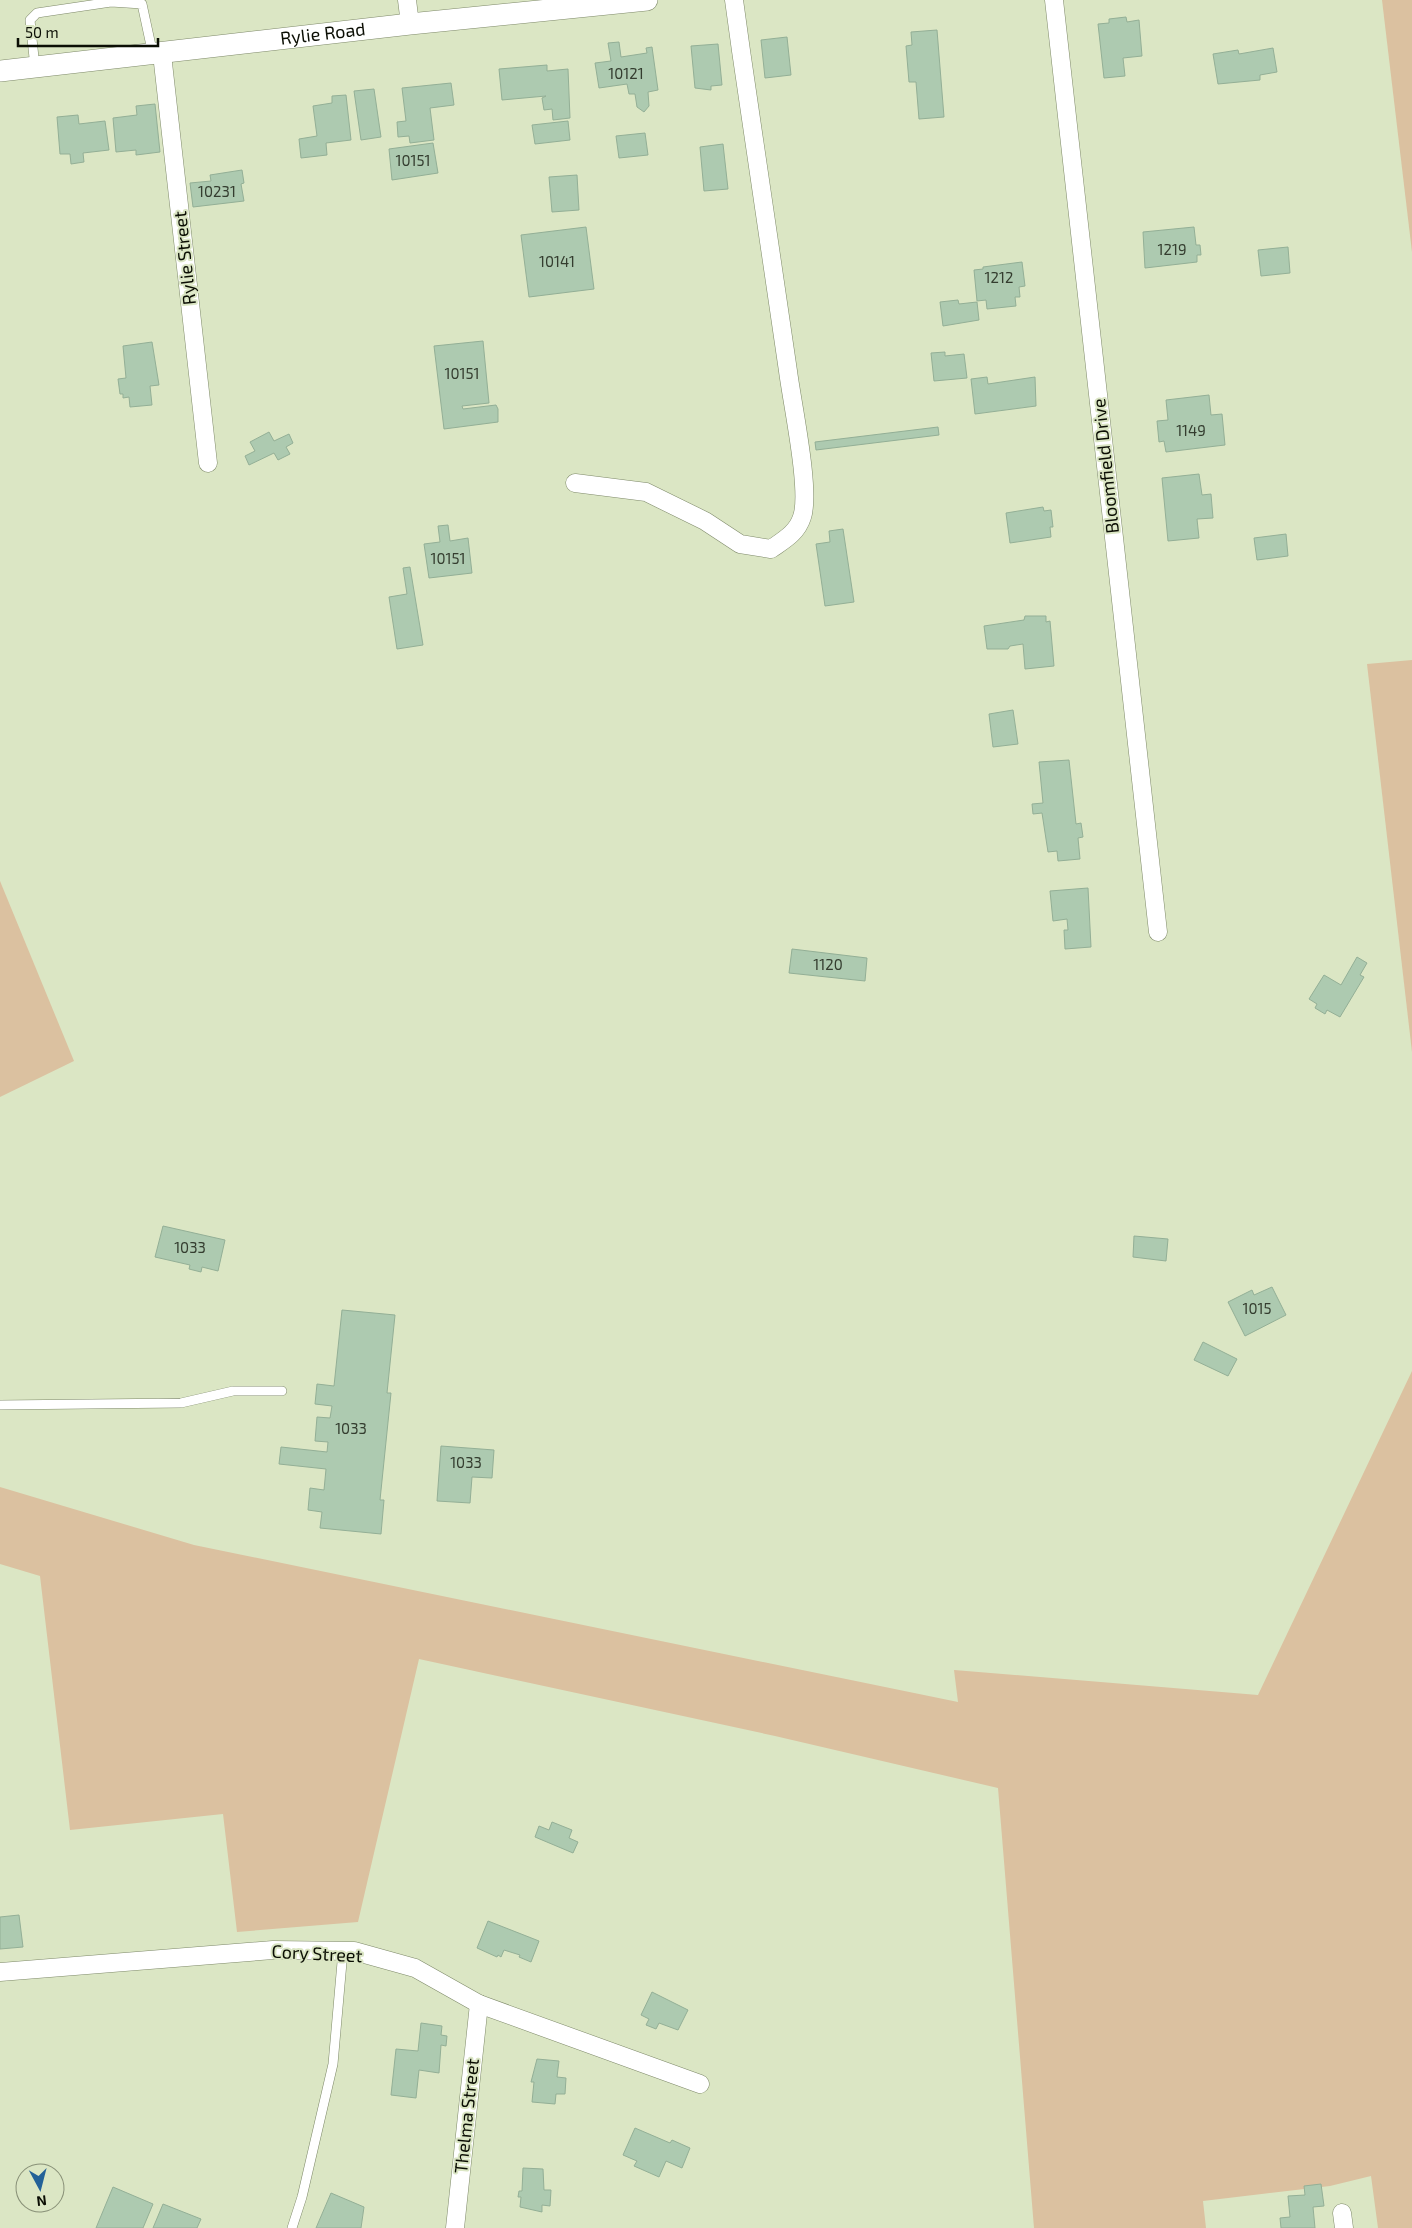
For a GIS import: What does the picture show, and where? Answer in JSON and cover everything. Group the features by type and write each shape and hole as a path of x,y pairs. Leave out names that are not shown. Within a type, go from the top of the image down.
{"street":[{"path":"407,0 410,24"},
{"name":"Rylie Road","path":"0,71 639,0"},
{"path":"575,483 646,492 705,521 740,544 763,548 771,549 793,534 802,518 805,498 796,429 756,166 734,0"},
{"name":"Bloomfield Drive","path":"1054,0 1158,932"},
{"name":"Rylie Street","path":"158,54 208,463"},
{"name":"Cory Street","path":"0,1972 273,1950 354,1951 414,1968 479,2004 700,2084"},
{"name":"Thelma Street","path":"455,2228 479,2004"}],"lane":[{"path":"35,68 30,20 37,13 110,2 142,4 158,54"},
{"path":"0,1405 181,1403 233,1391 282,1390"},
{"path":"292,2228 302,2197 333,2064 344,1951"}],"shaded area":[{"path":"1382,0 1412,0 1412,252"},
{"path":"1412,660 1412,1052 1367,664"},
{"path":"0,881 74,1061 0,1097"},
{"path":"1412,1371 1412,2228 1378,2228 1371,2176 1330,2186 1203,2201 1206,2228 1034,2228 998,1788 775,1736 419,1659 358,1922 237,1932 223,1814 70,1830 40,1576 0,1564 0,1487 194,1545 958,1702 954,1670 1258,1695"}],"building":[{"path":"1126,17 1127,22 1139,20 1142,56 1123,58 1125,76 1104,78 1098,24 1109,23 1109,19"},
{"path":"937,30 944,117 919,119 916,82 909,82 906,46 912,45 911,32"},
{"path":"787,37 791,75 765,78 761,40"},
{"path":"619,42 621,57 647,53 646,48 652,47 658,90 648,92 649,106 644,112 637,107 635,94 629,94 627,84 599,88 595,63 611,61 608,43"},
{"path":"718,44 722,85 711,86 711,90 695,88 691,46"},
{"path":"1273,48 1277,72 1260,75 1260,80 1218,84 1213,54 1238,50 1239,54"},
{"path":"547,65 547,71 568,69 570,118 553,120 552,109 544,110 542,98 546,96 502,100 499,69"},
{"path":"451,83 454,105 430,108 434,140 410,143 409,136 398,137 397,122 406,121 402,88"},
{"path":"374,89 381,137 361,140 354,91"},
{"path":"346,95 351,140 326,143 327,155 301,158 299,139 317,136 313,106 332,103 332,96"},
{"path":"155,104 160,152 136,155 136,150 116,152 113,118 137,115 136,106"},
{"path":"78,115 79,124 105,121 109,150 83,153 84,162 71,164 70,154 60,154 57,117"},
{"path":"568,121 570,140 535,144 532,125"},
{"path":"645,133 648,155 619,158 616,136"},
{"path":"433,143 438,173 392,180 389,149"},
{"path":"723,144 728,189 704,191 700,147"},
{"path":"242,170 244,183 241,184 244,201 193,207 190,183 211,181 210,175"},
{"path":"577,175 579,210 552,212 549,177"},
{"path":"586,227 594,289 529,297 521,235"},
{"path":"1194,227 1196,245 1200,245 1201,255 1197,255 1197,262 1145,268 1143,232"},
{"path":"1288,247 1290,273 1261,276 1258,250"},
{"path":"1022,262 1025,286 1019,287 1020,297 1015,297 1016,306 987,309 986,300 977,301 974,270"},
{"path":"958,300 959,304 977,302 979,320 943,326 940,302"},
{"path":"483,341 489,403 462,406 463,409 496,405 498,409 498,422 444,429 434,346"},
{"path":"152,342 159,385 150,386 152,405 130,407 129,397 123,398 123,394 120,394 118,379 126,378 123,346"},
{"path":"945,352 945,356 964,354 967,378 934,381 931,353"},
{"path":"987,377 988,384 1035,377 1036,406 975,414 971,379"},
{"path":"1209,395 1211,415 1222,414 1225,445 1166,452 1164,441 1159,442 1157,421 1168,420 1166,400"},
{"path":"938,427 939,435 816,450 815,442"},
{"path":"269,432 274,441 289,434 293,443 286,447 290,454 278,460 274,453 249,465 245,456 255,451 250,442"},
{"path":"1199,474 1202,495 1211,494 1213,518 1197,519 1199,538 1168,541 1162,478"},
{"path":"1043,507 1044,511 1051,510 1053,527 1050,527 1051,537 1010,543 1006,513"},
{"path":"448,525 450,541 468,538 472,573 429,578 424,544 440,542 438,526"},
{"path":"843,529 854,602 825,606 816,544 830,542 829,531"},
{"path":"1286,534 1288,556 1257,560 1254,538"},
{"path":"410,567 423,645 397,649 389,597 407,594 403,568"},
{"path":"1025,616 1046,616 1046,622 1050,621 1054,666 1025,669 1023,644 1010,646 1008,649 987,649 984,626 1024,620"},
{"path":"1013,710 1018,744 993,747 989,714"},
{"path":"1069,760 1076,824 1081,823 1083,837 1078,838 1080,859 1058,861 1057,851 1048,852 1042,813 1033,814 1032,804 1043,803 1039,762"},
{"path":"1088,888 1091,947 1065,949 1064,930 1068,930 1067,919 1053,921 1050,891"},
{"path":"792,949 867,958 865,981 789,973"},
{"path":"1357,957 1367,963 1360,975 1364,977 1340,1017 1327,1010 1325,1014 1315,1008 1317,1004 1309,999 1324,975 1341,985"},
{"path":"163,1226 225,1240 218,1271 202,1267 201,1272 189,1269 190,1265 155,1257"},
{"path":"1134,1236 1168,1239 1166,1261 1133,1257"},
{"path":"1272,1287 1286,1315 1245,1336 1228,1302 1252,1290 1254,1295"},
{"path":"342,1310 395,1315 387,1393 391,1393 380,1500 384,1500 381,1534 320,1528 322,1512 308,1510 310,1488 324,1490 326,1469 279,1464 281,1447 327,1452 328,1442 315,1441 317,1417 330,1418 332,1406 315,1404 317,1384 334,1386"},
{"path":"1203,1342 1237,1359 1228,1376 1194,1360"},
{"path":"441,1446 494,1450 492,1478 472,1477 470,1503 437,1501"},
{"path":"552,1822 572,1830 569,1838 578,1842 573,1853 535,1837 539,1826 549,1830"},
{"path":"19,1915 23,1947 0,1949 0,1917"},
{"path":"488,1921 539,1941 531,1962 519,1957 520,1955 504,1950 501,1957 498,1955 497,1957 477,1948"},
{"path":"652,1992 688,2010 678,2030 659,2023 656,2029 646,2025 649,2019 641,2015"},
{"path":"421,2023 442,2026 441,2035 447,2036 446,2046 441,2045 439,2073 419,2070 416,2098 391,2095 396,2049 418,2051"},
{"path":"537,2059 559,2061 557,2077 566,2078 565,2094 556,2094 555,2104 532,2102 534,2082 531,2082"},
{"path":"635,2128 670,2143 672,2140 690,2148 682,2168 666,2161 659,2177 634,2166 637,2161 623,2155"},
{"path":"523,2168 543,2169 544,2190 551,2190 550,2206 542,2205 542,2212 520,2207 521,2197 518,2197 519,2191 522,2191"},
{"path":"1321,2184 1324,2206 1313,2207 1315,2228 1281,2228 1280,2218 1290,2217 1288,2196 1305,2195 1304,2186"},
{"path":"113,2187 153,2204 143,2228 96,2228"},
{"path":"331,2193 364,2207 361,2228 316,2228"},
{"path":"163,2204 201,2219 197,2228 153,2228"}]}
